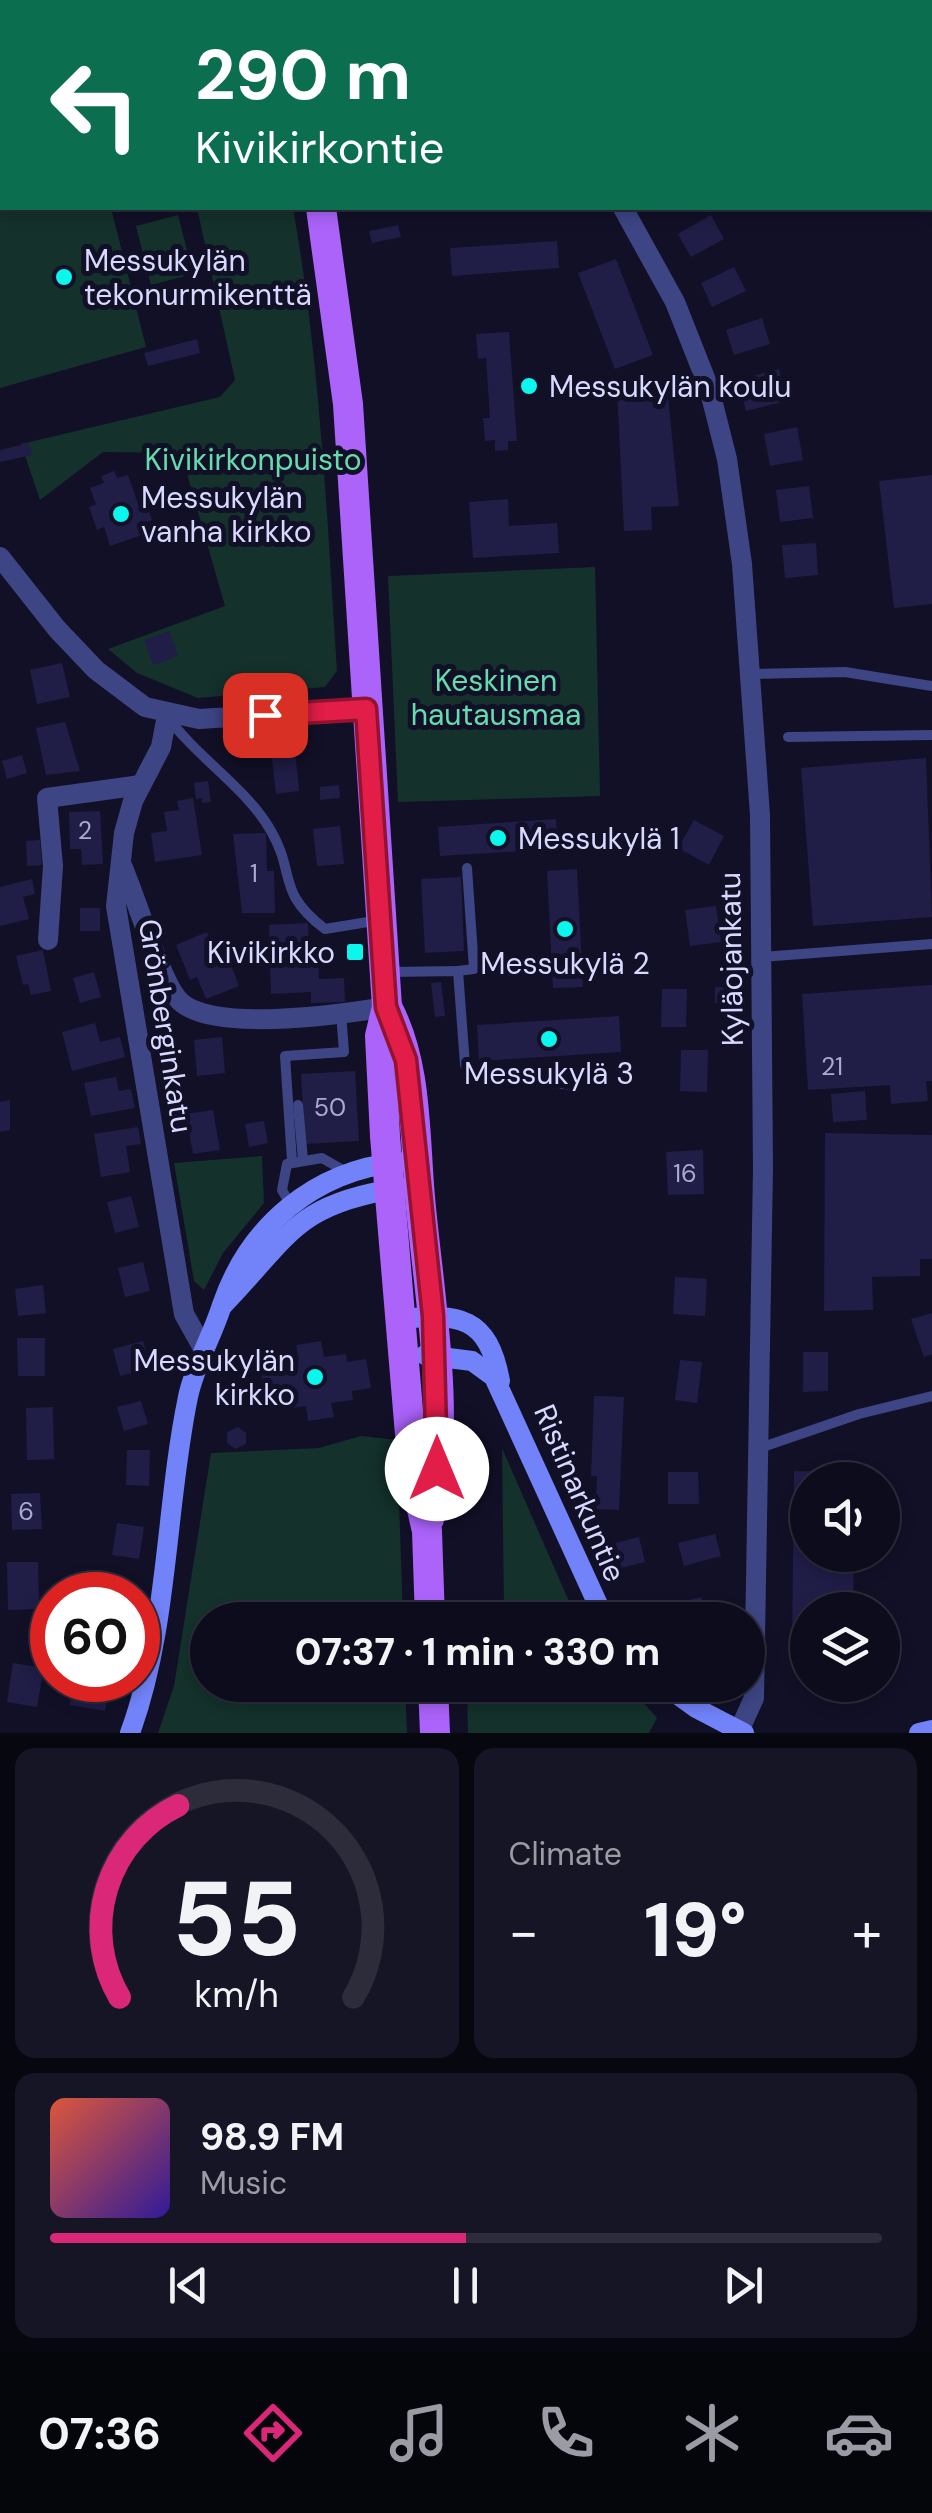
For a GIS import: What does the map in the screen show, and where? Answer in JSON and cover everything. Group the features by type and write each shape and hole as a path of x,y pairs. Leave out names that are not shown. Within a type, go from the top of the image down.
{"main road":[{"path":"320,210 348,404 386,1007 380,1036 403,1175 433,1316 437,1469 426,1531"},
{"path":"130,1733 151,1661 188,1395 229,1279 251,1242 348,1173 403,1175"},
{"path":"296,1213 351,1198 403,1175"},
{"path":"403,1175 402,1320 413,1470 426,1531 429,1602"},
{"name":"Ristinarkuntie","path":"402,1320 433,1316 463,1319 483,1335 497,1365 502,1388 596,1602"},
{"name":"Ristinarkuntie","path":"405,1356 436,1354 480,1365 502,1388"},
{"path":"433,1702 434,1733"},
{"path":"692,1702 742,1732"},
{"path":"919,1733 932,1730"}],"street":[{"name":"Kyläojankatu","path":"624,210 675,302 713,406 736,513 760,815 760,1448 754,1698 742,1732"},
{"path":"0,557 57,630 96,670 124,695 167,715 199,719 366,709"},
{"name":"Grönberginkatu","path":"167,715 160,746 141,784 124,833 116,906 184,1314 203,1348"},
{"path":"48,940 52,866 47,798 141,784"},
{"path":"121,861 175,996 200,1015 255,1018 386,1007"}],"lane":[{"path":"748,674 845,672 932,686"},
{"path":"167,715 190,747 260,814 274,835 292,897 305,914 325,929 380,920"},
{"path":"788,737 932,735"},
{"path":"384,973 474,969 467,868"},
{"path":"761,957 932,944"},
{"path":"458,970 465,1066 472,1076 575,1085"},
{"path":"298,1160 285,1056 344,1052 341,1013"},
{"path":"296,1213 282,1190 281,1177 298,1160 298,1105"},
{"path":"298,1160 328,1160 348,1173"},
{"path":"760,1448 859,1414 932,1396"}],"green space":[{"name":"Messukylän tekonurmikenttä","path":"0,210 112,210 146,347 0,388"},
{"name":"Kivikirkonpuisto","path":"197,210 293,210 316,380 337,671 325,687 198,698 137,673 108,649 225,606 181,453 103,452 40,500 21,444 220,397 235,380"},
{"path":"178,215 193,274 151,285 136,226"},
{"name":"Keskinen hautausmaa","path":"595,567 600,796 398,802 388,576"},
{"path":"262,1156 264,1203 223,1253 204,1290 194,1281 174,1163"},
{"path":"361,1436 397,1440 402,1602 190,1602 190,1702 406,1702 407,1733 158,1733 174,1686 211,1453 319,1448"},
{"path":"502,1448 570,1602 504,1602"},
{"path":"467,1702 643,1702 657,1718 649,1733 468,1733"}],"building":[{"path":"711,215 724,239 691,257 678,234"},
{"path":"398,225 401,237 372,243 369,231"},
{"path":"557,241 559,268 452,276 450,248"},
{"path":"616,259 653,355 615,369 578,273"},
{"path":"734,267 746,291 712,307 701,283"},
{"path":"762,318 770,344 734,355 726,330"},
{"path":"509,332 517,441 508,441 508,450 495,451 495,440 485,441 483,418 490,418 486,358 478,359 476,334"},
{"path":"197,339 200,353 148,366 144,353"},
{"path":"779,369 787,401 746,411 738,380"},
{"path":"646,388 647,397 668,396 679,506 651,507 652,530 624,531 617,390"},
{"path":"797,427 803,460 770,466 764,434"},
{"path":"29,443 32,455 0,462 0,450"},
{"name":"Messukylän vanha kirkko","path":"114,471 117,478 128,475 139,507 147,505 152,520 145,523 148,533 110,546 104,527 97,530 89,507 96,504 90,488 104,483 101,476"},
{"path":"932,475 932,604 894,608 879,481"},
{"path":"809,486 813,518 780,522 776,490"},
{"path":"508,499 509,526 557,523 559,553 473,558 469,502"},
{"path":"816,543 818,575 785,578 782,545"},
{"path":"169,631 178,656 153,665 144,640"},
{"path":"62,663 70,697 37,704 30,670"},
{"path":"65,722 80,771 46,775 36,728"},
{"path":"294,740 299,791 276,794 270,744"},
{"path":"22,755 27,773 7,779 2,761"},
{"path":"926,758 932,917 813,926 801,768"},
{"path":"208,781 211,802 202,803 202,798 196,799 194,783"},
{"path":"339,785 340,798 320,800 320,787"},
{"path":"193,798 202,855 155,862 151,833 167,831 164,812 179,810 177,801"},
{"path":"100,811 103,864 82,865 81,849 70,849 69,812"},
{"name":"Messukylä 1","path":"556,819 558,849 440,856 438,827"},
{"path":"694,820 724,836 709,865 678,848"},
{"path":"340,826 344,864 317,866 313,829"},
{"path":"266,833 267,871 274,871 275,913 242,913 233,834"},
{"path":"40,840 42,865 27,866 26,841"},
{"name":"Messukylä 2","path":"577,869 583,987 553,988 547,871"},
{"path":"461,877 464,951 425,953 421,879"},
{"path":"32,879 35,894 23,897 29,919 0,926 0,887"},
{"path":"716,906 721,942 690,946 685,910"},
{"path":"80,908 100,908 100,931 80,931"},
{"path":"308,923 309,953 318,953 319,979 344,978 345,1002 311,1003 311,992 271,994 269,925"},
{"path":"207,932 222,968 231,965 239,986 206,999 197,977 190,980 176,945"},
{"path":"43,950 51,991 31,995 28,984 23,985 16,956"},
{"path":"94,972 101,997 80,1003 73,978"},
{"path":"441,982 445,1016 435,1017 431,983"},
{"path":"932,985 932,1081 926,1081 928,1101 891,1104 890,1085 808,1090 802,994"},
{"path":"715,987 735,988 734,1003 715,1003"},
{"path":"662,989 687,989 686,1027 661,1027"},
{"name":"Messukylä 3","path":"619,1016 621,1052 479,1061 477,1025"},
{"path":"95,1023 100,1042 120,1037 125,1057 72,1071 62,1032"},
{"path":"222,1037 225,1073 197,1076 194,1040"},
{"path":"681,1050 708,1050 707,1092 680,1091"},
{"path":"355,1071 359,1141 305,1144 301,1074"},
{"path":"116,1077 119,1091 131,1089 135,1108 91,1116 84,1083"},
{"path":"865,1091 867,1120 833,1122 831,1094"},
{"path":"10,1100 10,1130 0,1132 0,1102"},
{"path":"213,1110 220,1150 193,1154 186,1114"},
{"path":"264,1121 268,1143 249,1147 245,1124"},
{"path":"138,1127 141,1144 126,1146 130,1172 101,1177 94,1134"},
{"path":"825,1133 932,1135 932,1259 920,1259 920,1276 872,1277 873,1310 824,1311"},
{"path":"703,1150 704,1194 668,1195 666,1152"},
{"path":"131,1196 139,1227 115,1233 107,1202"},
{"path":"143,1262 150,1291 125,1297 118,1268"},
{"path":"675,1277 707,1279 705,1316 673,1314"},
{"path":"43,1285 46,1313 18,1316 15,1289"},
{"path":"932,1313 932,1354 924,1357 911,1319"},
{"path":"17,1338 45,1338 45,1376 18,1376"},
{"path":"143,1341 150,1368 120,1376 113,1349"},
{"name":"Messukylän kirkko","path":"321,1341 324,1357 346,1354 347,1362 366,1359 371,1388 352,1391 353,1400 331,1403 334,1417 308,1421 306,1406 285,1409 268,1405 259,1390 263,1373 278,1364 299,1361 296,1345"},
{"path":"803,1352 828,1352 828,1391 803,1392"},
{"path":"680,1360 702,1362 697,1403 675,1400"},
{"path":"594,1396 624,1397 619,1510 596,1509 597,1476 591,1476"},
{"path":"141,1401 148,1424 124,1431 117,1407"},
{"path":"53,1407 54,1459 27,1460 26,1408"},
{"path":"238,1427 246,1433 246,1444 235,1449 227,1443 227,1432"},
{"path":"127,1450 150,1450 149,1486 126,1485"},
{"path":"668,1472 698,1472 699,1504 668,1504"},
{"path":"40,1493 42,1529 12,1530 11,1494"},
{"path":"117,1523 144,1527 139,1559 112,1555"},
{"path":"715,1534 721,1556 684,1566 678,1543"},
{"path":"639,1537 645,1562 621,1568 615,1543"},
{"path":"7,1562 38,1562 38,1572 30,1572 30,1609 8,1610"},
{"path":"793,1572 854,1572 853,1592 793,1592"},
{"path":"13,1663 30,1666 30,1702 38,1702 37,1707 7,1702"},
{"path":"70,1702 106,1702 105,1711 70,1705"}],"place":[{"name":"Messukylän tekonurmikenttä","path":"64,277"},
{"name":"Messukylän koulu","path":"529,386"},
{"name":"Messukylän vanha kirkko","path":"121,514"},
{"name":"Messukylä 1","path":"498,838"},
{"name":"Messukylä 2","path":"565,929"},
{"name":"Kivikirkko","path":"355,952"},
{"name":"Messukylä 3","path":"549,1039"},
{"name":"Messukylän kirkko","path":"315,1377"}],"route":[{"path":"265,715 366,709 386,1007 396,1024 406,1060 433,1316 437,1469"}]}
